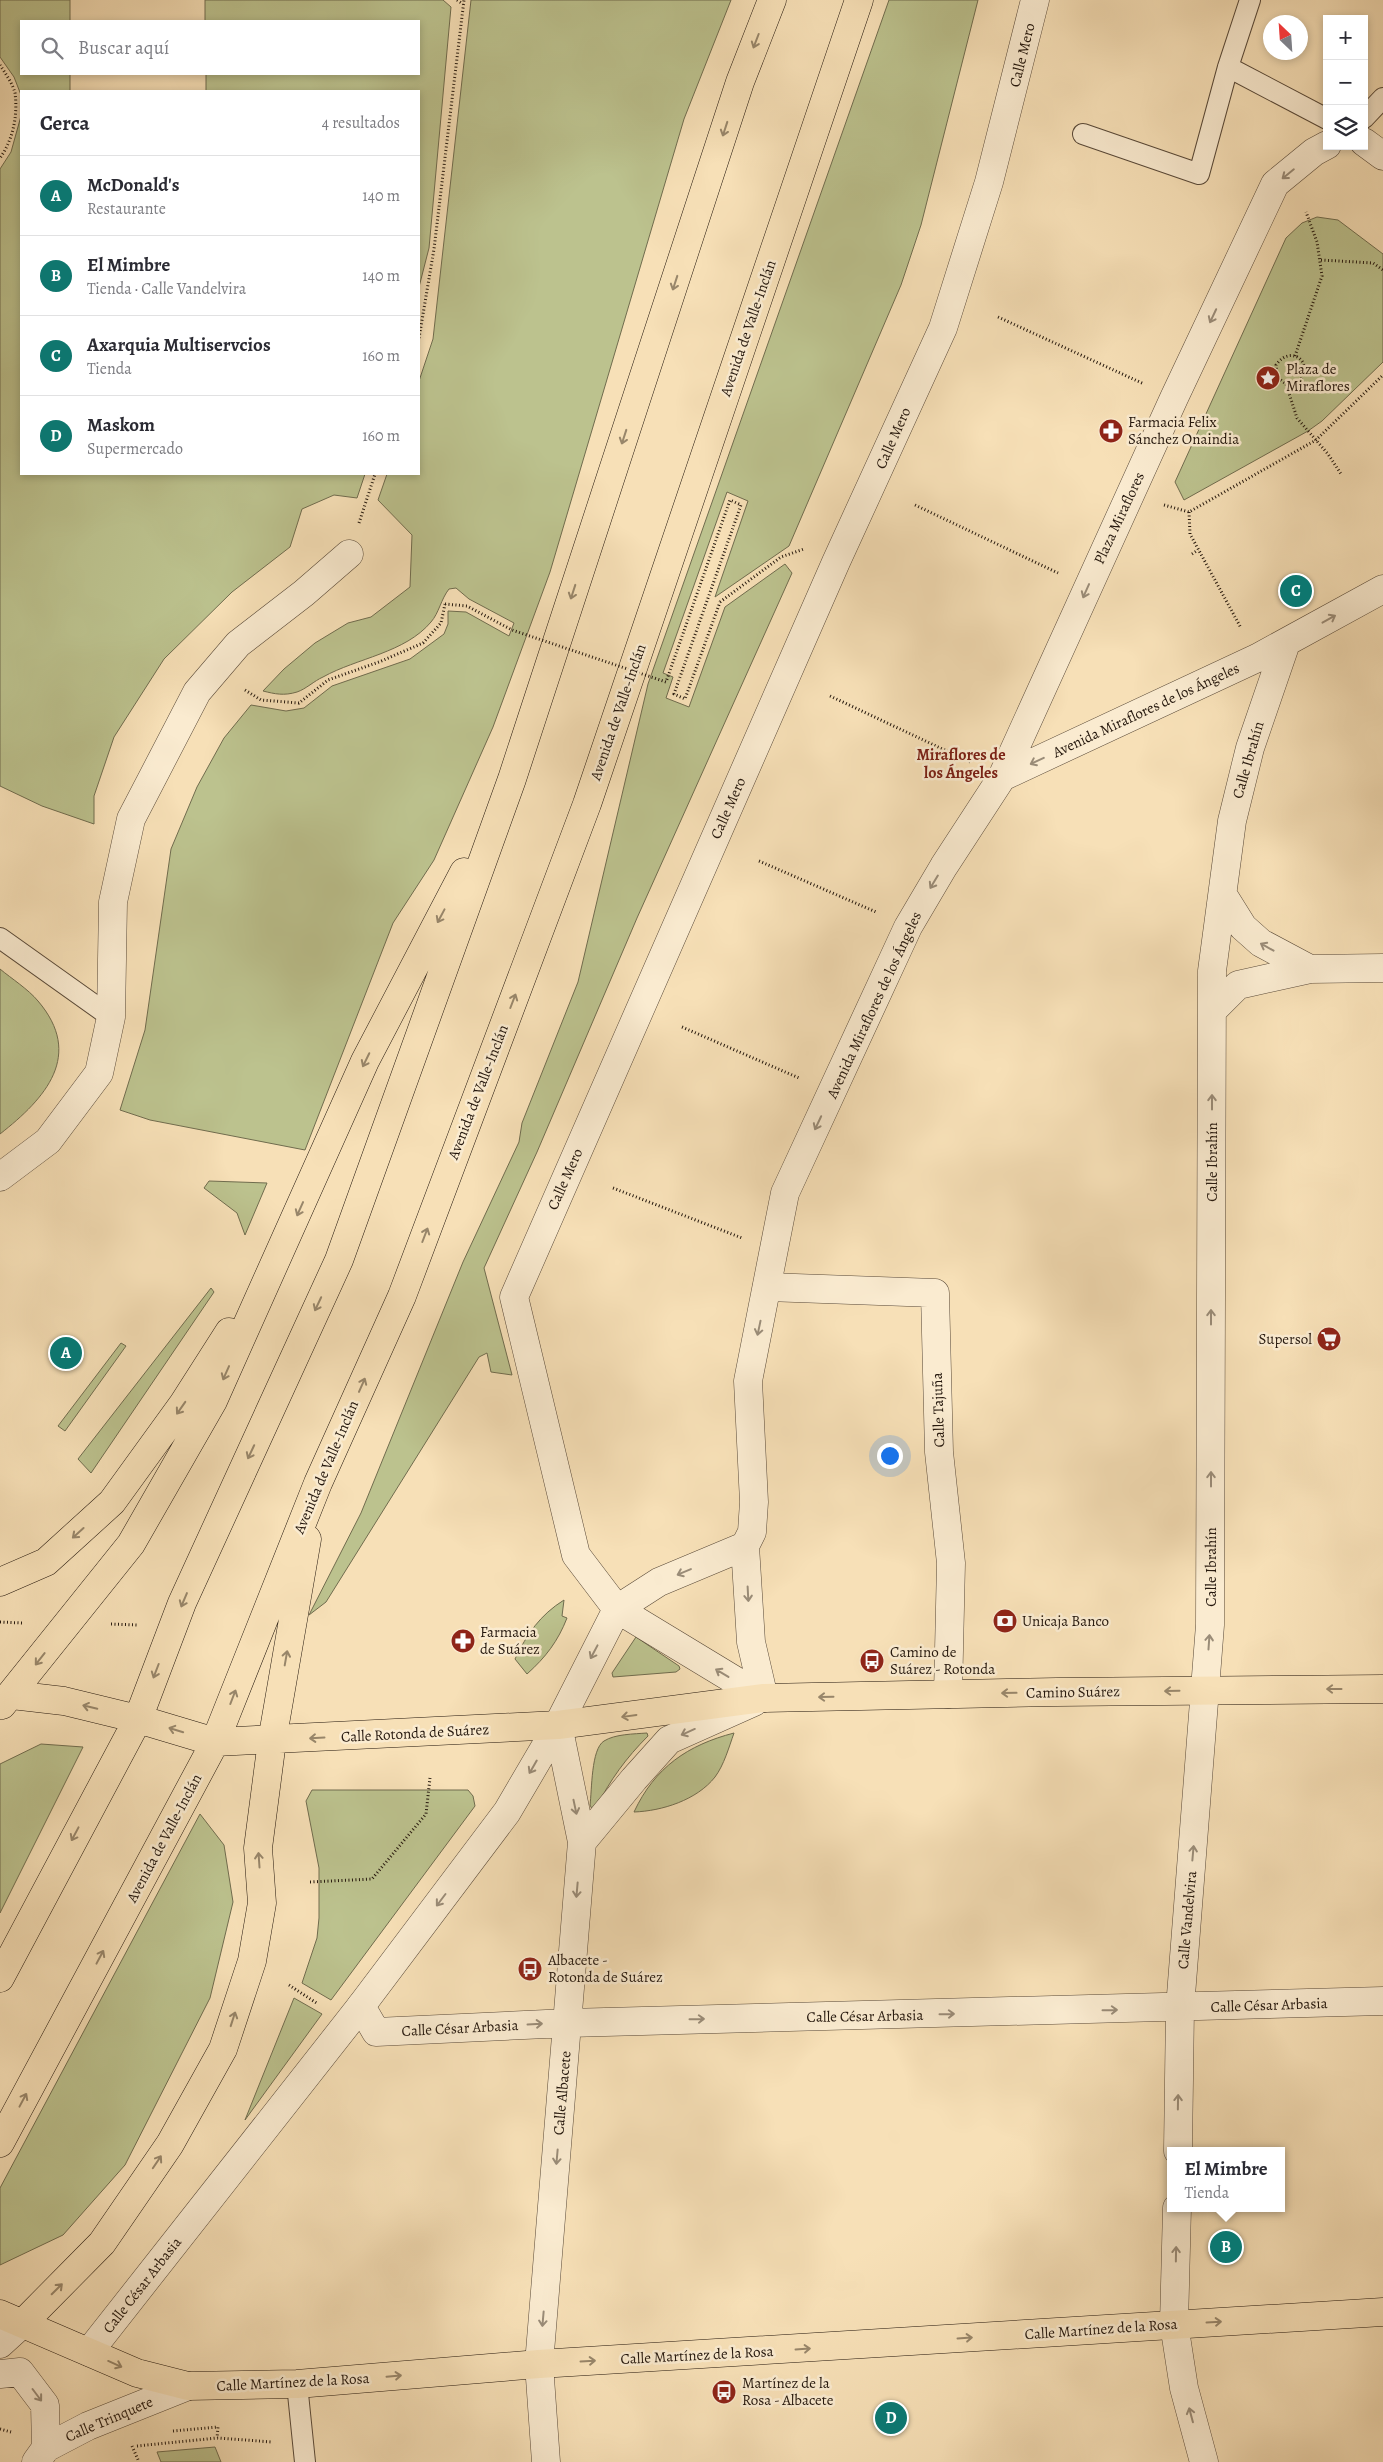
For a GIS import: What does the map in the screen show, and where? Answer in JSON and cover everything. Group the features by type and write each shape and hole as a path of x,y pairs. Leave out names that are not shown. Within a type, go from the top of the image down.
{"main road":[{"path":"0,1978 138,1718 182,1603 339,1260 512,780 740,82 772,0"},
{"name":"Avenida de Valle-Inclán","path":"0,2143 215,1742 318,1483 402,1296 587,804 859,0"},
{"path":"4,1697 131,1544 213,1401 365,1060 512,780"},
{"path":"0,1582 46,1562 112,1502 183,1404 282,1249"},
{"path":"11,2318 102,2243 170,2144 223,2049 252,1962 262,1904 258,1848 272,1741 318,1483"},
{"name":"Camino Suárez","path":"764,1698 1206,1690 1383,1689"},
{"name":"Calle Rotonda de Suárez","path":"4,1697 64,1701 138,1718 215,1742 272,1741 558,1725 764,1698"},
{"name":"Calle Martínez de la Rosa","path":"11,2318 137,2373 188,2386 297,2384 539,2364 719,2355 1174,2324 1383,2312"}],"street":[{"name":"Calle Mero","path":"617,1609 576,1555 514,1297 832,571 942,328 990,182 1035,0"},
{"path":"1368,145 1383,156"},
{"name":"Plaza Miraflores","path":"1002,777 1174,398 1275,184 1314,152 1323,147"},
{"path":"0,1177 48,1141 99,1073 111,1017 113,902 131,819 197,692 238,644 304,593 349,554"},
{"name":"Avenida Miraflores de los Ángeles","path":"745,1546 752,1532 754,1502 748,1381 786,1194 908,926 944,866 1002,777 1257,658 1383,589"},
{"name":"Calle Ibrahín","path":"1206,1690 1210,1625 1212,971 1232,821 1250,748 1286,643"},
{"path":"1222,895 1243,927 1261,943 1310,969"},
{"path":"1212,1011 1238,985 1310,969 1383,968"},
{"name":"Calle Tajuña","path":"767,1287 935,1292 939,1452 951,1563 948,1694"},
{"path":"558,1725 617,1609 660,1582 745,1546 751,1642 764,1698"},
{"path":"617,1609 764,1698"},
{"name":"Calle Vandelvira","path":"1178,2147 1180,2008 1206,1690"},
{"path":"582,1842 669,1740 764,1698"},
{"name":"Calle Albacete","path":"546,2462 539,2364 582,1842 558,1725"},
{"name":"Calle César Arbasia","path":"90,2352 361,2006 507,1812 558,1725"},
{"name":"Calle César Arbasia","path":"361,2006 376,2032 568,2023 1180,2008 1383,2001"},
{"path":"1177,2212 1174,2324 1184,2388 1204,2462"},
{"path":"0,2344 11,2318"},
{"path":"0,2374 20,2372 45,2405 41,2455"},
{"name":"Calle Trinquete","path":"41,2455 88,2426 188,2386"}],"lane":[{"path":"1083,134 1199,174 1228,67 1250,0"},
{"path":"1228,67 1323,117"},
{"path":"1368,114 1383,98"},
{"path":"0,938 111,1017"},
{"path":"297,2384 304,2453"}],"path":[{"path":"420,332 434,249 463,2 456,0"},
{"path":"0,65 14,92 15,122 6,150 0,158"},
{"path":"1295,356 1322,276 1318,242 1306,212"},
{"path":"1321,260 1373,263 1383,270"},
{"path":"998,317 1174,398"},
{"path":"1286,384 1296,384 1304,374 1305,366 1295,356 1287,355 1280,358 1276,365 1277,377 1286,384 1297,418 1328,454 1341,474"},
{"path":"1130,496 1190,512 1316,440 1383,375"},
{"path":"349,554 375,475"},
{"path":"216,670 260,700 299,703 328,680 379,662 423,643 441,623 445,604 467,606 512,630 666,682 730,500 741,504 674,694 685,698 720,602 781,557"},
{"path":"915,505 1088,587"},
{"path":"1190,512 1190,534 1257,658"},
{"path":"1192,554 1198,550"},
{"path":"830,696 1002,777"},
{"path":"759,861 908,926"},
{"path":"682,1028 832,1092"},
{"path":"613,1188 752,1242 776,1249"},
{"path":"0,1622 27,1623"},
{"path":"103,1624 143,1625"},
{"path":"310,1882 372,1879 426,1814 430,1778"},
{"path":"290,1985 323,2007"},
{"path":"124,2449 132,2446 217,2438 304,2453"},
{"path":"132,2446 139,2462"}],"green space":[{"path":"0,0 70,0 70,20 20,20 20,75 70,75 70,90 20,90 20,92 14,77 0,57"},
{"path":"205,0 443,0 451,7 429,248 420,283 420,90 206,90 206,75 420,75 420,20 205,20"},
{"path":"471,0 731,0 684,119 550,572 493,727 434,860 393,923 305,1150 150,1120 120,1110 145,1030 171,849 197,787 224,738 251,705 286,711 304,708 332,686 410,659 444,634 448,624 448,611 466,612 509,636 514,623 469,599 456,588 449,589 431,622 408,641 380,654 336,670 297,692 280,694 263,691 284,669 315,643 348,623 371,617 410,587 412,535 378,500 387,475 420,475 420,378 433,339"},
{"path":"889,0 978,0 921,225 901,285 789,546 715,597 748,501 727,492 663,673 673,677 666,698 689,707 725,607 785,564 792,573 637,918 537,1152 484,1268 512,1375 491,1372 487,1353 479,1357 326,1602 309,1615 361,1513 463,1262 519,1142 522,1123 578,982 648,684"},
{"path":"20,120 20,475 365,475 357,498 334,495 302,509 290,547 232,592 164,659 114,737 94,796 94,824 42,806 0,786 0,169 11,152"},
{"path":"1317,217 1338,220 1383,254 1383,362 1322,421 1308,431 1184,500 1175,482 1286,238 1302,223"},
{"path":"0,969 25,988 38,1001 51,1021 58,1040 58,1057 54,1074 32,1106 0,1134"},
{"path":"209,1181 267,1183 245,1235 237,1213 204,1188"},
{"path":"211,1288 214,1292 91,1473 78,1459"},
{"path":"121,1343 126,1346 65,1431 58,1426"},
{"path":"564,1600 562,1616 567,1618 560,1634 546,1655 527,1674 515,1659 524,1641 541,1619"},
{"path":"636,1637 679,1666 680,1669 676,1672 613,1677 612,1673"},
{"path":"647,1733 648,1736 613,1779 596,1808 592,1809 590,1805 594,1761 600,1745 614,1737"},
{"path":"734,1733 718,1772 708,1785 678,1803 667,1807 634,1812 652,1782 675,1760 702,1744"},
{"path":"41,1744 83,1747 0,1913 0,1764"},
{"path":"312,1790 468,1790 473,1796 475,1806 331,2000 302,1983 317,1938 319,1918 319,1868 306,1801"},
{"path":"200,1814 224,1845 233,1902 210,1998 125,2165 63,2235 0,2265 0,2188"},
{"path":"294,1998 322,2014 245,2120"},
{"path":"215,2447 221,2462 161,2462 157,2452"}],"place":[{"name":"Plaza de Miraflores","path":"1268,378"},
{"name":"Farmacia Felix Sánchez Onaindia","path":"1111,431"},
{"name":"Axarquia Multiservcios","path":"1296,591"},
{"name":"Supersol","path":"1329,1339"},
{"name":"McDonald's","path":"66,1353"},
{"name":"Unicaja Banco","path":"1005,1621"},
{"name":"Farmacia de Suárez","path":"463,1641"},
{"name":"Camino de Suárez - Rotonda","path":"872,1661"},
{"name":"Albacete - Rotonda de Suárez","path":"530,1969"},
{"name":"El Mimbre","path":"1226,2247"},
{"name":"Martínez de la Rosa - Albacete","path":"724,2392"},
{"name":"Maskom","path":"891,2418"}],"district":[{"name":"Miraflores de los Ángeles","path":"961,763"}]}
